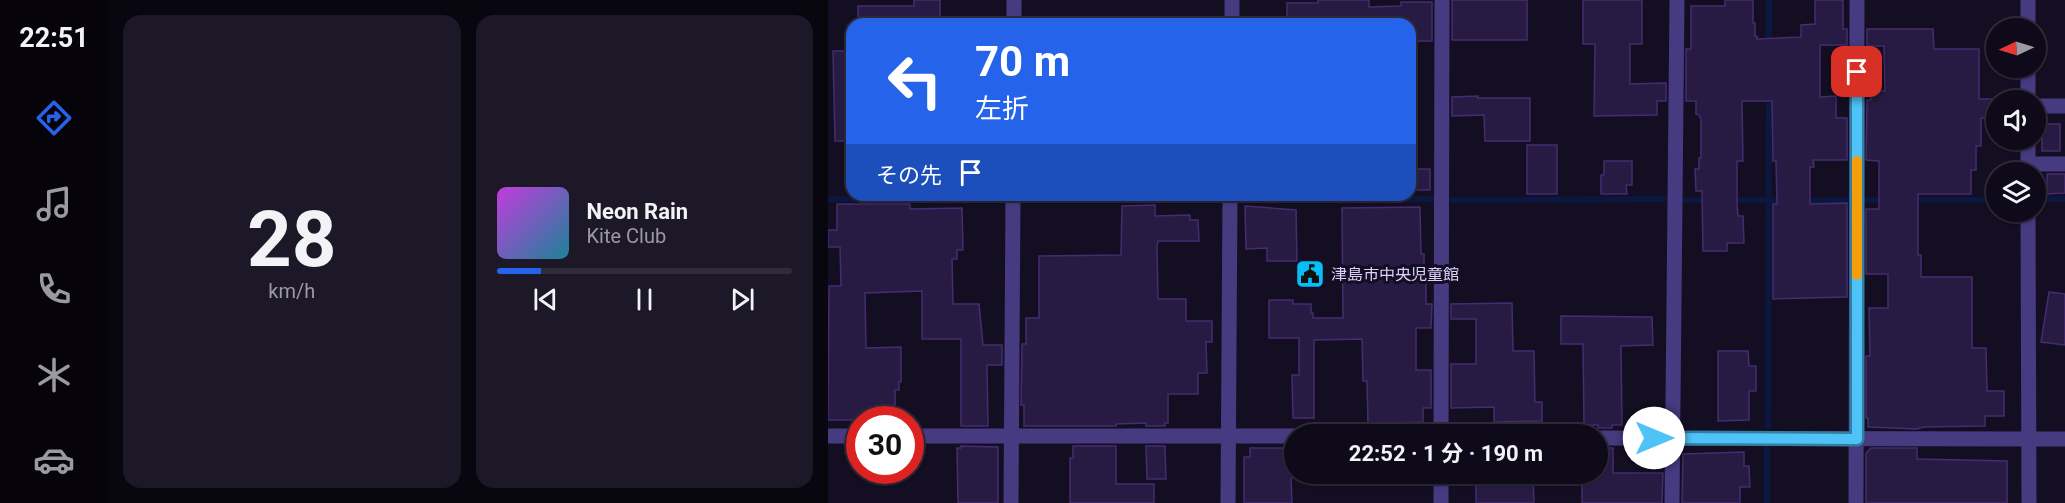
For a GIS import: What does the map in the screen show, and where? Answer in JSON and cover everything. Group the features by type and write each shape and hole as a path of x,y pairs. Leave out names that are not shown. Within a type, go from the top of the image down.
{"street":[{"path":"1014,0 1014,18"},
{"path":"1232,0 1232,18"},
{"path":"1442,0 1442,424"},
{"path":"1672,503 1677,0"},
{"path":"1856,503 1857,0"},
{"path":"2028,0 2028,18"},
{"path":"2046,106 2065,106"},
{"path":"2046,166 2065,164"},
{"path":"1011,503 1013,201"},
{"path":"1228,503 1230,201"},
{"path":"2028,222 2029,503"},
{"path":"828,436 846,436"},
{"path":"924,436 1284,436"},
{"path":"1608,438 2065,439"},
{"path":"1441,484 1441,503"}],"building":[{"path":"914,0 940,0 940,18 858,18 858,6 914,6"},
{"path":"1318,0 1369,0 1369,7 1401,6 1401,2 1432,2 1432,41 1416,41 1416,18 1287,18 1287,3 1318,3"},
{"path":"1452,0 1527,0 1527,40 1452,40"},
{"path":"1583,0 1642,0 1642,44 1630,44 1630,84 1666,83 1666,101 1657,101 1657,115 1594,116 1595,44 1583,44"},
{"path":"1725,0 1753,0 1753,23 1755,23 1757,39 1801,37 1801,25 1815,24 1815,0 1843,0 1843,29 1847,29 1847,45 1820,45 1820,97 1836,96 1836,118 1847,118 1847,160 1813,160 1814,167 1810,167 1810,204 1847,203 1847,297 1773,299 1773,204 1777,204 1776,161 1773,161 1772,101 1742,101 1743,161 1737,161 1737,204 1738,216 1743,216 1744,243 1727,243 1727,251 1703,251 1702,191 1696,191 1695,169 1699,169 1699,158 1701,158 1701,119 1696,114 1696,101 1686,101 1686,49 1691,49 1691,6 1725,6"},
{"path":"1867,29 1933,29 1934,49 1979,49 1979,99 1986,99 1986,118 1981,118 1981,146 1976,146 1976,170 1971,170 1971,194 1918,194 1918,255 1921,255 1921,277 1972,277 1972,348 1986,348 1987,391 2004,391 2004,416 1985,416 1985,426 1917,429 1868,427 1866,356 1870,356 1869,308 1888,308 1888,274 1866,274 1866,209 1879,209 1879,161 1866,160 1867,100 1871,100 1871,91 1885,91 1884,46 1867,46"},
{"path":"833,51 846,51 846,141 835,141"},
{"path":"1478,96 1478,98 1530,98 1530,141 1485,141 1484,115 1452,116 1452,97"},
{"path":"2046,124 2060,124 2060,151 2042,151 2046,150"},
{"path":"1527,145 1557,145 1557,194 1527,194"},
{"path":"1604,161 1632,161 1632,185 1626,185 1627,194 1601,194"},
{"path":"1416,169 1430,169 1430,190 1416,190"},
{"path":"2047,174 2065,174 2065,193 2047,194"},
{"path":"837,204 910,204 910,209 962,208 963,250 957,250 957,259 952,259 953,304 979,304 983,345 1002,345 1002,365 987,365 988,426 961,426 961,339 922,339 922,291 865,293 866,348 901,347 901,382 899,382 899,390 895,390 895,406 846,406 846,420 828,420 829,286 841,286 840,247 828,247 828,230 837,230"},
{"path":"1155,205 1155,216 1190,215 1190,220 1198,220 1199,241 1158,241 1157,247 1158,299 1186,299 1186,321 1212,321 1212,342 1206,342 1207,373 1198,373 1198,394 1168,394 1168,423 1165,423 1165,426 1146,426 1146,423 1116,424 1116,426 1024,426 1024,405 1021,405 1022,344 1026,344 1026,318 1039,318 1039,256 1121,255 1122,206"},
{"path":"1245,206 1296,210 1297,261 1267,261 1267,248 1246,249"},
{"path":"1420,207 1421,254 1424,254 1426,304 1432,304 1431,328 1416,328 1416,370 1431,370 1431,408 1423,408 1423,422 1368,424 1367,381 1363,381 1362,339 1314,340 1314,418 1293,418 1292,375 1299,375 1299,338 1269,338 1269,300 1293,300 1293,304 1311,304 1313,318 1343,318 1342,208"},
{"path":"2049,292 2065,294 2065,345 2041,342"},
{"path":"1512,303 1513,351 1534,351 1535,402 1542,402 1542,421 1494,422 1494,407 1451,408 1451,364 1476,364 1476,319 1451,319 1451,304"},
{"path":"1561,316 1652,317 1653,345 1621,346 1622,425 1612,425 1612,428 1608,428 1608,424 1584,424 1583,344 1561,344"},
{"path":"1718,351 1748,351 1749,366 1756,366 1756,391 1749,391 1749,420 1718,421"},
{"path":"961,446 998,447 998,503 958,503 957,448"},
{"path":"1073,446 1116,446 1116,484 1154,484 1154,503 1070,503 1070,458 1073,458"},
{"path":"1146,446 1165,446 1166,479 1147,479"},
{"path":"1250,448 1284,448 1284,484 1291,484 1292,503 1244,503 1244,457 1250,457"},
{"path":"1608,448 1613,448 1613,473 1663,473 1662,503 1582,503 1582,484 1608,484"},
{"path":"1871,448 1917,448 1917,459 2007,461 2007,503 1866,503 1866,453"},
{"path":"1744,452 1744,466 1749,466 1750,487 1740,487 1740,503 1682,503 1683,454"},
{"path":"1476,484 1533,484 1534,503 1476,503"}],"waterway":[{"path":"1769,0 1769,44"},
{"path":"1768,426 1769,93"},
{"path":"828,199 846,199"},
{"path":"1416,199 1432,199"},
{"path":"1452,200 1664,199"},
{"path":"2046,199 2065,199"},
{"path":"1684,200 1710,200"},
{"path":"1729,200 1785,200"},
{"path":"1804,200 1848,200"},
{"path":"1867,200 1887,200"},
{"path":"1912,200 1986,200"},
{"path":"1767,447 1767,503"}],"slow traffic":[{"path":"1857,161 1857,275"}],"place":[{"name":"津島市中央児童館","path":"1310,274"}],"route":[{"path":"1654,438 1857,439 1857,72"}]}
